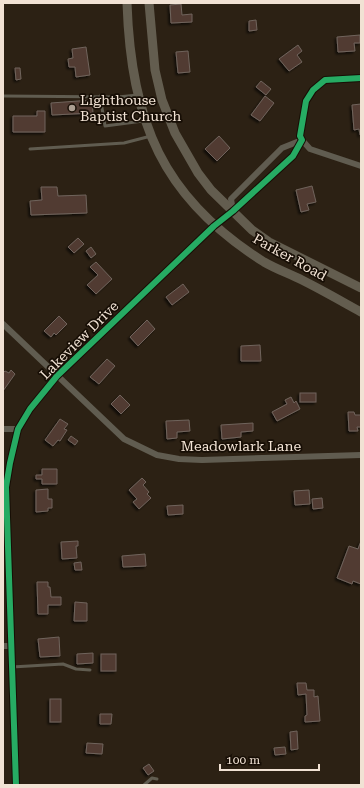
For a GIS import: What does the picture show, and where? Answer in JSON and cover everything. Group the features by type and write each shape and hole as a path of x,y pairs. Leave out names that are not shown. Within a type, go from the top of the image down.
{"main road":[{"name":"Parker Road","path":"128,3 130,46 134,81 145,121 150,136 165,167 179,187 214,226 238,244 266,263 304,281 361,312"},
{"name":"Parker Road","path":"149,3 155,70 162,100 175,133 198,173 211,190 252,230 269,242 361,288"}],"street":[{"path":"361,78 325,80 313,90 306,101 300,136 310,149 361,166"},
{"name":"Lakeview Drive","path":"16,785 6,487 18,429 30,408 57,376 214,226 233,211 293,156 302,140"},
{"path":"233,211 231,199 282,148 302,140"},
{"name":"Meadowlark Lane","path":"3,324 124,439 157,455 179,459 202,460 361,455"},
{"path":"3,429 18,429"},
{"path":"3,646 12,646"}],"lane":[{"path":"3,96 118,97 138,95"},
{"path":"100,96 105,126 145,121"},
{"path":"30,149 124,143 150,136"},
{"path":"12,667 63,664 76,669 90,670"},
{"path":"144,785 152,778 157,779"}],"building":[{"path":"181,4 182,15 192,14 192,22 171,23 170,5"},
{"path":"256,20 257,30 249,31 249,21"},
{"path":"360,35 360,43 354,43 355,51 338,52 337,37"},
{"path":"298,45 302,51 297,55 302,62 289,71 279,59"},
{"path":"86,47 90,75 76,77 75,67 69,67 68,59 73,58 72,49"},
{"path":"188,51 190,72 178,73 176,52"},
{"path":"15,68 20,68 21,79 16,80"},
{"path":"261,81 271,89 266,95 256,87"},
{"path":"265,96 274,103 260,121 251,115"},
{"name":"Lighthouse Baptist Church","path":"92,100 93,113 52,115 51,103"},
{"path":"361,104 360,135 359,129 354,130 352,105"},
{"path":"37,111 45,111 45,132 13,132 13,116 37,116"},
{"path":"219,136 230,148 217,161 205,149"},
{"path":"312,186 316,202 307,204 309,210 301,212 296,190"},
{"path":"41,187 57,187 58,196 86,195 87,213 31,215 30,201 42,200"},
{"path":"78,238 84,244 74,253 68,247"},
{"path":"91,247 96,254 91,258 86,251"},
{"path":"96,262 112,279 96,294 87,285 98,275 90,267"},
{"path":"183,284 189,292 172,305 166,297"},
{"path":"59,316 67,324 56,335 54,333 51,337 44,331"},
{"path":"147,320 155,329 138,346 130,337"},
{"path":"260,345 261,361 241,361 241,346"},
{"path":"107,359 115,366 99,384 90,377"},
{"path":"11,370 15,374 3,391 3,373 5,371 9,373"},
{"path":"300,393 316,393 316,402 300,402"},
{"path":"120,395 130,405 121,414 111,404"},
{"path":"291,397 294,403 296,401 300,409 277,421 272,412 287,404 285,400"},
{"path":"348,412 354,412 355,415 361,415 361,427 357,427 358,431 349,431"},
{"path":"60,419 68,424 64,429 67,430 60,441 58,440 53,446 45,440"},
{"path":"189,420 190,431 177,432 177,438 167,439 166,421"},
{"path":"253,423 253,431 241,432 241,437 222,439 221,425"},
{"path":"71,436 78,441 75,445 68,440"},
{"path":"42,469 57,469 57,484 42,484 42,479 36,479 36,475 42,475"},
{"path":"142,478 146,482 143,485 149,492 147,494 151,498 139,509 133,502 137,499 129,490"},
{"path":"48,489 48,499 52,499 52,508 48,508 48,511 36,512 36,490"},
{"path":"309,490 310,504 295,505 294,491"},
{"path":"322,498 323,508 313,509 312,499"},
{"path":"183,505 183,514 168,515 167,506"},
{"path":"78,541 78,546 76,546 77,558 62,559 61,542"},
{"path":"361,541 361,584 353,581 352,584 337,578 349,546 358,549"},
{"path":"145,554 146,566 123,567 122,556"},
{"path":"81,562 82,570 75,570 74,563"},
{"path":"37,582 48,582 51,597 61,597 61,605 48,605 48,614 38,614"},
{"path":"75,602 87,603 87,621 74,621"},
{"path":"59,637 60,656 40,657 38,639"},
{"path":"93,653 93,663 77,664 77,654"},
{"path":"101,654 116,654 116,671 101,671"},
{"path":"297,683 306,683 307,690 314,690 314,697 318,696 320,721 305,722 305,716 307,715 306,694 298,695"},
{"path":"50,699 61,699 61,722 50,722"},
{"path":"100,714 112,714 111,724 100,724"},
{"path":"297,731 298,749 291,750 290,732"},
{"path":"87,743 103,744 102,754 86,753"},
{"path":"285,747 286,754 275,755 274,748"},
{"path":"149,764 154,771 148,775 143,768"}],"cycle path":[{"path":"16,785 6,487 18,429 30,409 57,376 214,226 233,211 293,156 302,140 300,136 306,101 313,90 325,80 361,78"}],"place":[{"name":"Lighthouse Baptist Church","path":"72,108"}]}
